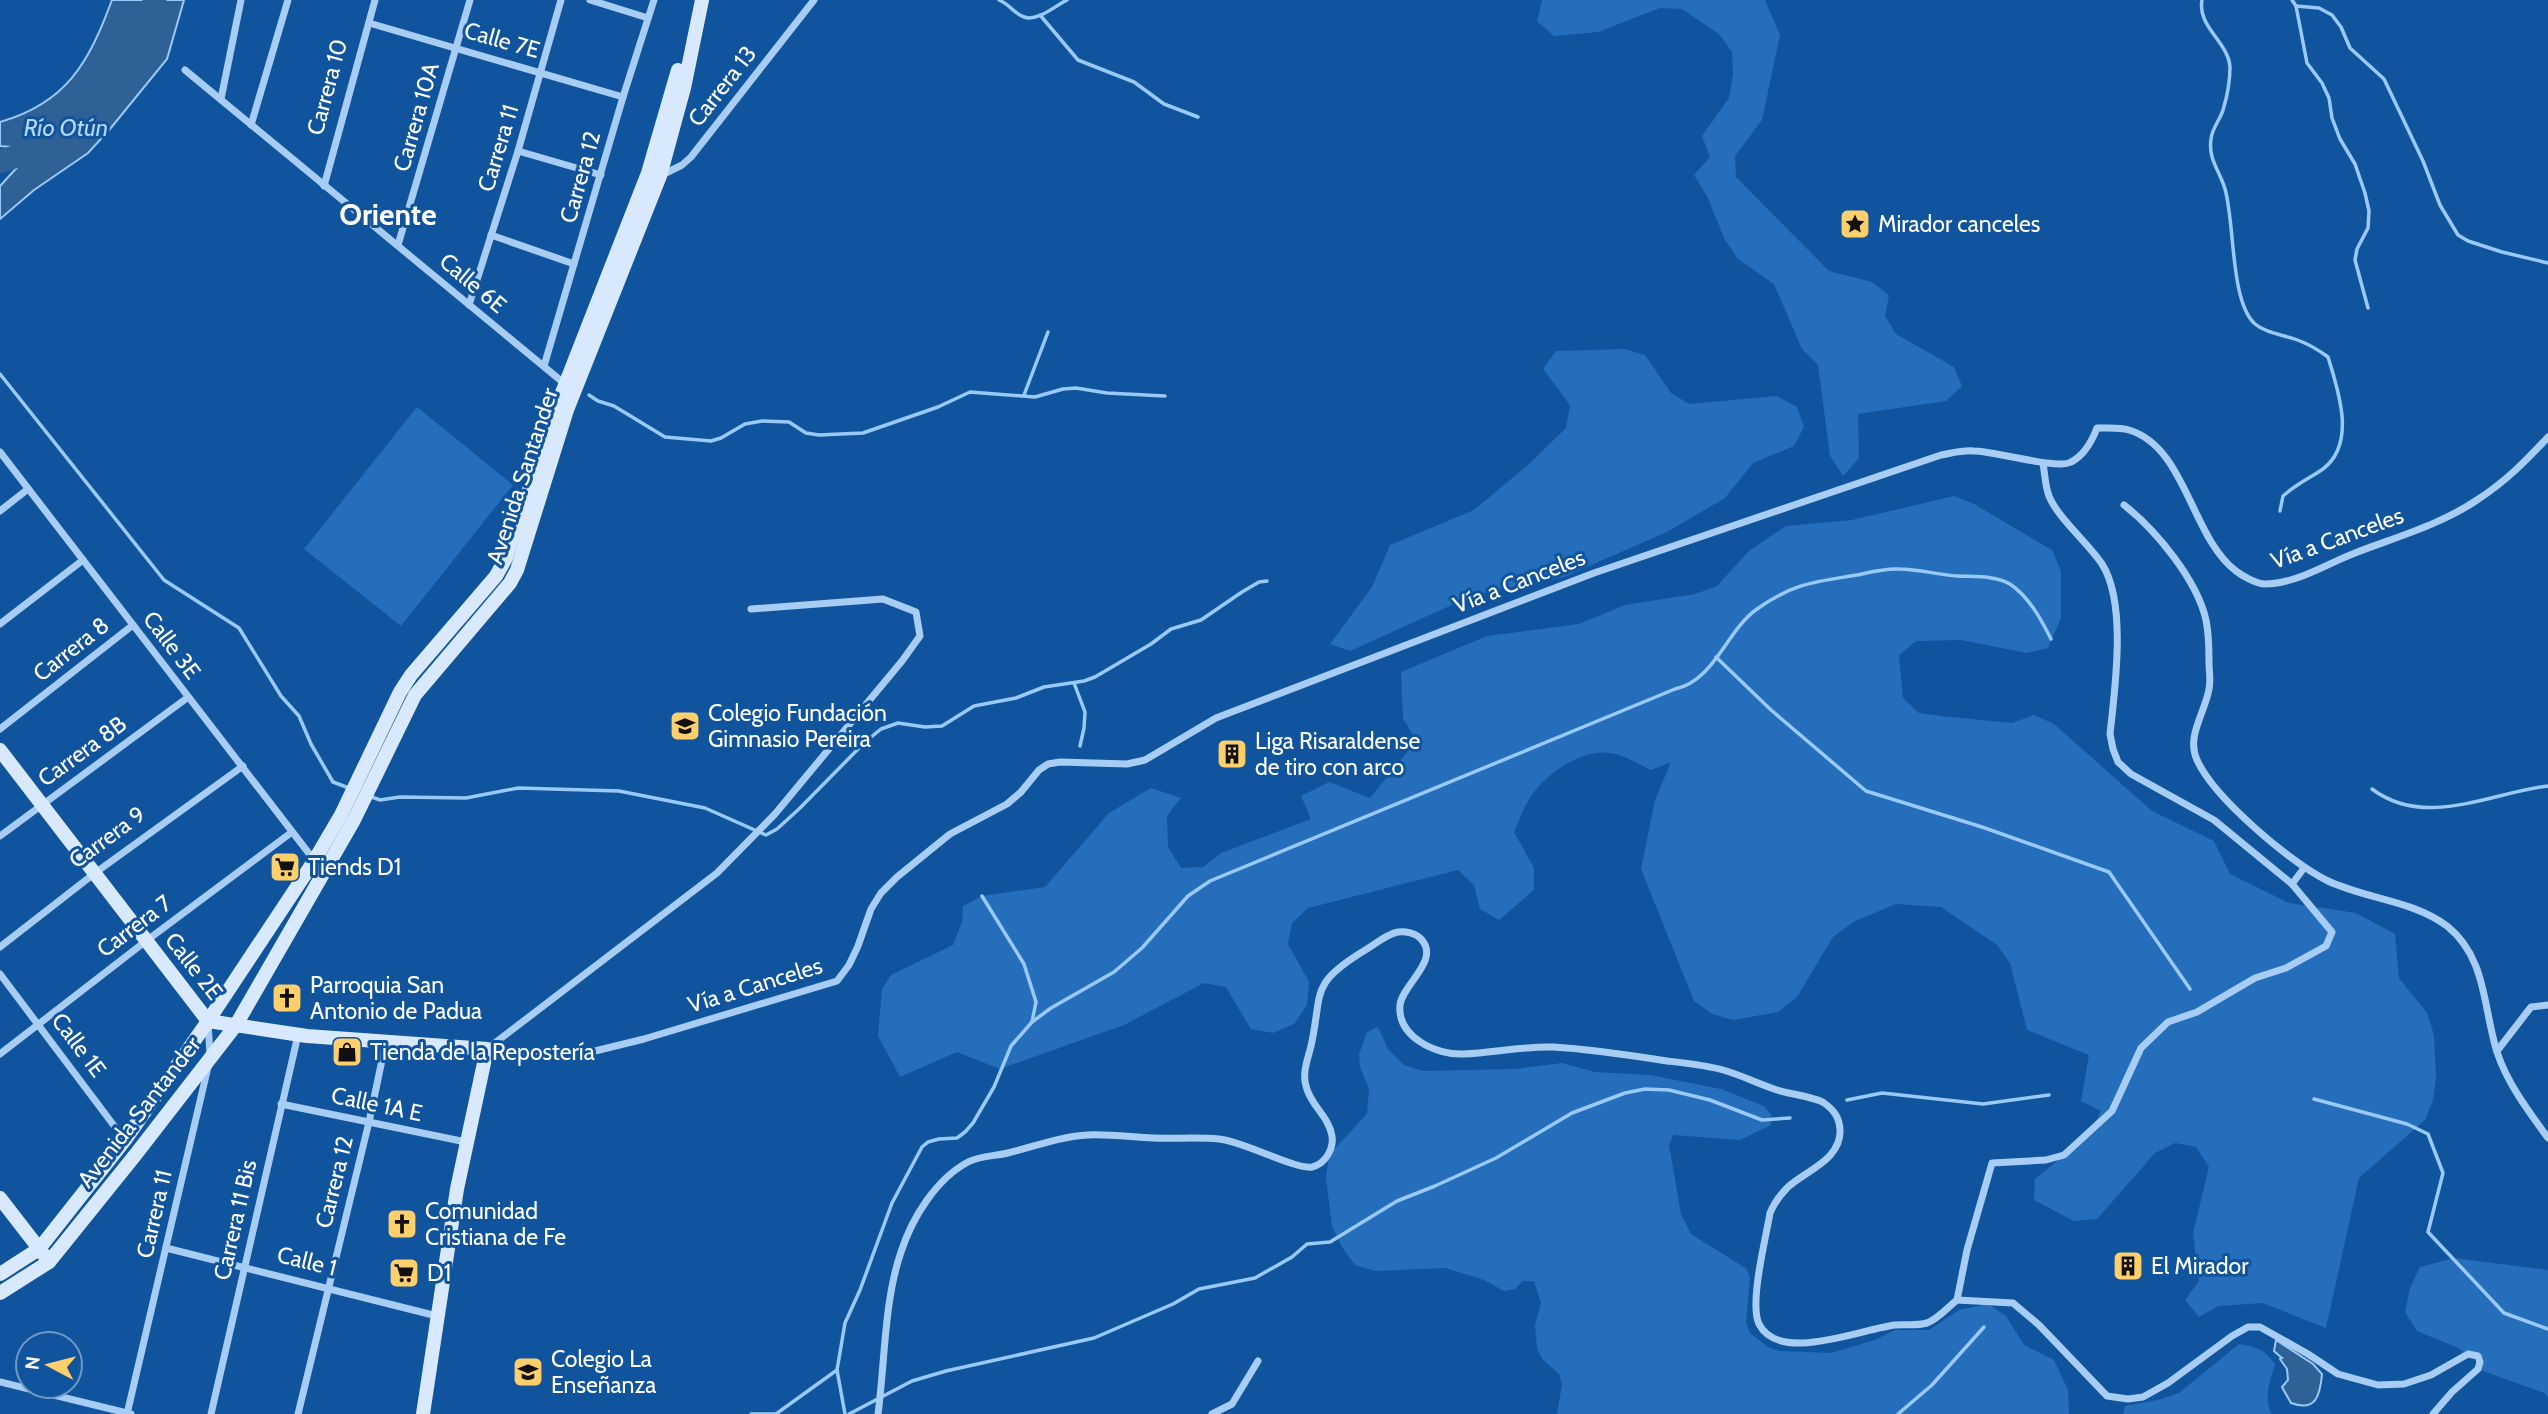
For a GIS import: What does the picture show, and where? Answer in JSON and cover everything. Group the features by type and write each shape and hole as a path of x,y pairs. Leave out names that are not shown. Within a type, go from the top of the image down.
{"street":[{"path":"221,99 241,0"},
{"path":"251,125 288,0"},
{"name":"Carrera 10","path":"324,186 375,0"},
{"name":"Carrera 10A","path":"398,245 470,0"},
{"name":"Carrera 11","path":"468,305 518,151 561,0"},
{"path":"590,0 648,18"},
{"name":"Carrera 12","path":"544,366 654,0"},
{"name":"Avenida Santander","path":"654,175 692,0"},
{"name":"Avenida Santander","path":"39,1250 125,1140 314,861 341,815 400,692 411,675 496,576 506,558 654,175 684,88 702,0"},
{"name":"Carrera 13","path":"654,175 682,165 691,157 814,0"},
{"name":"Calle 7E","path":"369,23 623,97"},
{"name":"Calle 6E","path":"185,70 570,388"},
{"path":"518,151 601,176"},
{"path":"491,235 574,264"},
{"name":"Avenida Santander","path":"49,1262 236,1025 354,820 415,695 510,583 517,570 570,388"},
{"name":"Vía a Canceles","path":"487,1048 505,1058 591,1052 644,1039 837,981 849,965 871,909 881,893 950,834 1007,803 1048,764 1127,764 1145,760 1216,718 1594,573 1941,455 1973,451 2025,458 2043,464 2070,464 2082,453 2097,428 2129,429 2154,444 2172,466 2215,549 2236,572 2262,585 2288,581 2410,534 2475,502 2518,471 2548,437"},
{"name":"Calle 3E","path":"0,452 314,861"},
{"path":"878,1414 892,1290 901,1251 914,1223 946,1177 972,1160 1084,1135 1222,1139 1261,1150 1298,1165 1317,1166 1328,1155 1333,1140 1328,1122 1306,1089 1304,1072 1322,988 1337,968 1397,932 1419,937 1424,944 1426,952 1423,965 1402,997 1400,1006 1402,1021 1410,1033 1432,1050 1460,1055 1548,1047 1616,1053 1690,1064 1725,1070 1759,1085 1799,1097 1820,1099 1837,1114 1841,1132 1837,1148 1824,1162 1788,1187 1775,1200 1770,1213 1755,1311 1761,1328 1769,1336 1790,1344 1820,1341 1896,1325 1917,1325 1930,1322 1957,1300 1966,1250 1992,1163 2046,1160 2064,1155 2112,1111 2141,1048 2168,1022 2197,1013 2255,978 2286,968 2326,946 2332,932 2292,884 2214,820 2131,775 2118,762 2110,734 2118,618 2111,583 2101,562 2049,497 2043,464"},
{"path":"0,511 28,489"},
{"path":"2124,505 2155,531 2172,554 2206,617 2210,688 2194,731 2193,744 2196,760 2210,782 2241,814 2304,868 2329,881 2432,916 2449,928 2466,949 2482,980 2497,1051 2524,1103 2548,1138"},
{"path":"0,624 83,560"},
{"path":"423,1414 466,1142 487,1048 717,873 775,814 920,636 916,612 883,599 751,608"},
{"name":"Carrera 8","path":"0,729 133,625"},
{"name":"Carrera 8B","path":"0,836 187,698"},
{"name":"Calle 2E","path":"0,750 208,1021 298,1035 487,1048"},
{"name":"Carrera 9","path":"0,947 95,873 243,766"},
{"name":"Carrera 7","path":"0,1054 292,832"},
{"path":"2292,884 2304,868"},
{"name":"Calle 1E","path":"0,974 125,1140"},
{"path":"2497,1051 2531,1007 2548,1005"},
{"name":"Carrera 11","path":"129,1414 210,1059 208,1021"},
{"name":"Carrera 11 Bis","path":"211,1414 298,1035"},
{"name":"Carrera 12","path":"298,1414 386,1041"},
{"name":"Calle 1A E","path":"281,1104 466,1142"},
{"path":"0,1198 49,1262 0,1293"},
{"name":"Calle 1","path":"166,1248 437,1316"},
{"path":"0,1274 39,1250"},
{"path":"1957,1300 2012,1303 2039,1325 2106,1396 2128,1399 2143,1397 2232,1336 2254,1326 2308,1354 2338,1374 2378,1385 2404,1384 2431,1375 2468,1354 2478,1356 2480,1362 2477,1369 2433,1414"},
{"path":"1212,1414 1232,1404 1258,1360"},
{"path":"0,1382 129,1414"}],"shaded area":[{"path":"1542,0 1765,0 1780,35 1762,120 1735,156 1736,177 1829,271 1872,282 1889,295 1885,316 1896,334 1954,367 1962,386 1946,401 1858,414 1859,458 1843,476 1830,456 1818,365 1802,349 1774,284 1738,259 1725,240 1707,196 1694,175 1710,157 1702,136 1729,98 1733,74 1732,52 1719,34 1682,9 1660,8 1598,32 1554,36 1537,21"},
{"path":"1624,349 1645,355 1671,393 1689,404 1776,396 1797,407 1804,427 1794,446 1753,463 1725,498 1667,532 1564,577 1474,595 1350,651 1330,644 1372,587 1390,545 1474,510 1528,465 1566,428 1570,405 1543,369 1556,351"},
{"path":"417,407 513,485 401,626 304,549"},
{"path":"1954,496 1974,504 2052,550 2061,571 2061,618 2048,648 2027,653 1961,640 1916,641 1899,655 1903,698 1919,713 2012,723 2034,715 2054,724 2152,811 2214,841 2230,874 2289,903 2356,913 2395,934 2399,978 2427,1013 2434,1035 2436,1078 2433,1100 2425,1120 2359,1178 2326,1328 2263,1303 2218,1306 2199,1317 2185,1300 2199,1281 2193,1233 2209,1167 2196,1147 2175,1143 2155,1153 2097,1219 2074,1221 2034,1200 2035,1179 2090,1134 2101,1111 2081,1101 2089,1055 2027,1030 2010,963 1997,945 1941,907 1896,904 1855,921 1833,937 1797,997 1778,1012 1733,1020 1712,1014 1694,1001 1641,869 1655,800 1671,762 1651,770 1620,755 1589,754 1568,763 1549,776 1531,796 1514,832 1534,868 1534,890 1499,920 1480,909 1474,885 1458,870 1308,908 1292,923 1288,944 1309,982 1307,1005 1294,1024 1273,1033 1251,1029 1226,987 1204,983 1124,1025 1000,1069 957,1052 900,1077 878,1036 882,989 891,975 953,945 962,922 963,906 982,896 1045,887 1109,813 1151,788 1181,798 1167,816 1168,847 1181,868 1203,867 1221,853 1311,819 1301,796 1329,782 1370,798 1416,741 1403,718 1401,672 1487,636 1579,624 1625,605 1695,594 1717,586 1749,551 1786,526 1852,520"},
{"path":"1378,1027 1388,1049 1404,1065 1423,1071 1515,1069 1562,1063 1595,1072 1650,1075 1721,1089 1764,1106 1771,1115 1771,1125 1740,1140 1673,1135 1669,1145 1681,1214 1691,1234 1747,1269 1750,1279 1746,1322 1750,1333 1768,1347 1779,1351 1831,1353 1875,1340 1895,1330 1929,1330 1959,1310 1988,1304 2006,1316 2024,1345 2054,1360 2068,1390 2069,1414 1557,1414 1562,1385 1559,1374 1542,1359 1537,1348 1535,1325 1541,1303 1534,1281 1523,1281 1515,1289 1504,1291 1484,1280 1445,1268 1376,1271 1355,1265 1332,1226 1326,1178 1329,1155 1367,1114 1369,1089 1360,1067 1359,1054 1367,1032"},
{"path":"2454,1258 2548,1270 2548,1397 2544,1393 2478,1369 2480,1362 2458,1348 2417,1331 2405,1312 2410,1288 2420,1267"},
{"path":"2239,1344 2260,1350 2268,1355 2275,1365 2268,1396 2272,1414 2123,1414 2125,1406 2179,1393"}],"water":[{"name":"Río Otún","path":"112,0 147,0 108,105 112,106 131,81 164,0 184,0 167,59 88,153 34,190 0,219 0,186 34,149 0,146 0,122 43,104 72,77 94,43"},
{"path":"2276,1340 2313,1364 2322,1374 2318,1395 2311,1404 2291,1403 2282,1387 2288,1380 2287,1369 2280,1359 2282,1358 2274,1351"}],"waterway":[{"path":"0,162 76,135 109,106 133,59 155,0"},
{"path":"999,0 1021,16 1029,18 1067,0"},
{"path":"2202,0 2204,18 2224,49 2230,67 2226,100 2213,131 2211,146 2228,204 2241,298 2255,324 2304,343 2328,357 2340,400 2342,431 2340,445 2333,458 2323,469 2283,496 2280,511"},
{"path":"2292,0 2296,6 2307,63 2329,98 2332,118 2340,139 2355,164 2365,193 2369,211 2368,228 2357,249 2355,260 2368,308"},
{"path":"2296,6 2319,8 2332,15 2341,27 2350,48 2384,79 2423,161 2440,205 2458,235 2502,252 2548,263"},
{"path":"1040,15 1078,60 1134,82 1164,104 1198,117"},
{"path":"1024,395 1048,332"},
{"path":"0,374 164,580 239,628 281,696 299,716 311,744 333,782 349,788"},
{"path":"589,395 614,406 665,437 711,441 745,424 762,421 789,422 806,433 819,435 863,433 938,407 970,392 1035,397 1076,388 1107,393 1165,396"},
{"path":"845,1414 837,1370 845,1323 892,1203 922,1147 939,1139 957,1138 965,1132 994,1087 1011,1046 1032,1022 1114,972 1142,948 1188,896 1210,881 1689,684 1710,666 1746,618 1770,600 1805,585 1894,569 1997,579 2010,584 2023,595 2039,616 2051,639"},
{"path":"369,796 380,800 400,797 466,798 518,788 619,791 705,808 766,835 799,809 881,729 898,723 925,727 942,726 974,706 1016,698 1044,687 1095,677 1171,629 1201,620 1242,592 1259,582 1267,581"},
{"path":"1716,657 1771,710 1866,791 1982,827 2109,872 2190,989"},
{"path":"1074,683 1085,712 1080,746"},
{"path":"2372,789 2392,801 2436,807 2481,801 2548,786"},
{"path":"982,896 1024,964 1036,1002 1032,1022"},
{"path":"849,1414 912,1381 1094,1338 1173,1304 1199,1289 1255,1278 1292,1257 1307,1244 1330,1242 1397,1201 1496,1158 1572,1113 1625,1093 1645,1089 1669,1090 1710,1100 1762,1120 1790,1118"},
{"path":"1847,1100 1882,1093 1983,1104 2049,1095"},
{"path":"2314,1099 2407,1124 2428,1134 2443,1173 2428,1232 2504,1313 2548,1329"},
{"path":"1898,1414 1932,1385 1984,1327"},
{"path":"751,1414 776,1414 837,1370"}],"place":[{"name":"Mirador canceles","path":"1855,224"},
{"name":"Colegio Fundación Gimnasio Pereira","path":"685,726"},
{"name":"Liga Risaraldense de tiro con arco","path":"1232,754"},
{"name":"Tiends D1","path":"285,867"},
{"name":"Parroquia San Antonio de Padua","path":"287,998"},
{"name":"Tienda de la Repostería","path":"347,1052"},
{"name":"Comunidad Cristiana de Fe","path":"402,1224"},
{"name":"El Mirador","path":"2128,1266"},
{"name":"D1","path":"404,1273"},
{"name":"Colegio La Enseñanza","path":"528,1372"}],"district":[{"name":"Oriente","path":"388,215"}]}
